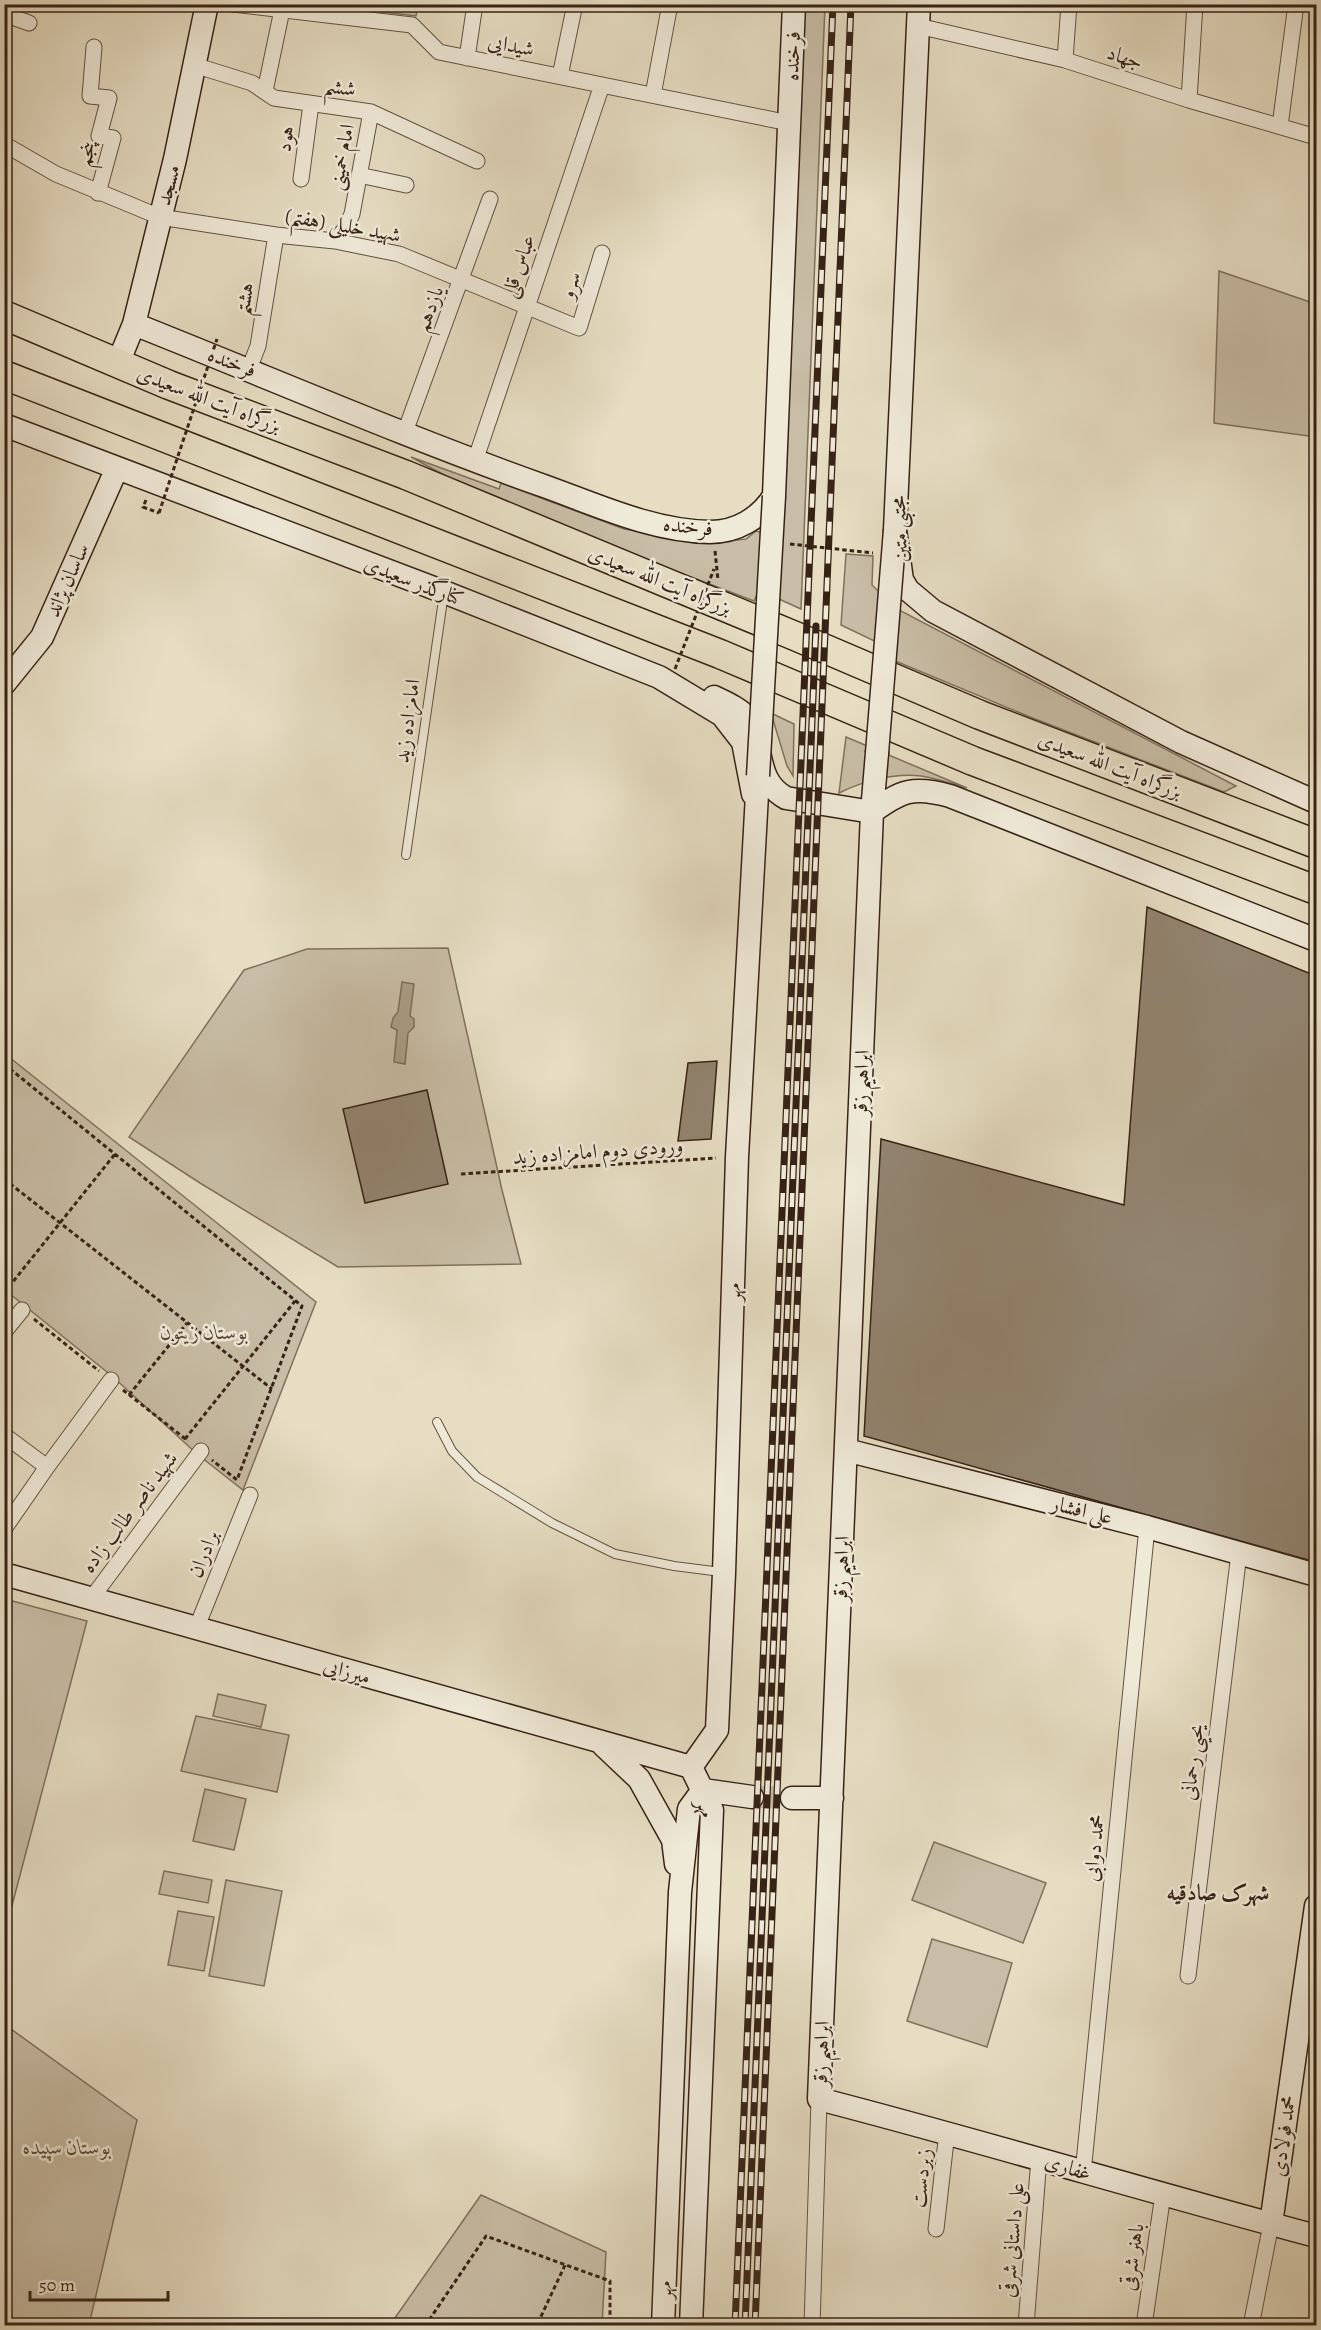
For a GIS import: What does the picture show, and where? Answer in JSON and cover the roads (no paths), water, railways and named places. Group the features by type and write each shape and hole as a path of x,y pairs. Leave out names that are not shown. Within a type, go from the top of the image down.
{"highway":[{"name":"بزرگراه آیت الله سعیدی","path":"4,315 118,363 406,475 980,715 1317,844"},
{"name":"بزرگراه آیت الله سعیدی","path":"4,375 720,654 973,761 1317,890"}],"street":[{"name":"مسجد","path":"118,363 134,324 175,159 207,4"},
{"name":"شیدایی","path":"233,4 412,24 439,52 789,123"},
{"path":"467,58 475,4"},
{"path":"560,76 575,4"},
{"path":"653,95 670,4"},
{"name":"فرخنده","path":"134,324 475,461 632,517 675,529 712,532 734,528 753,520 766,509 774,496 794,4"},
{"path":"1065,60 1069,4"},
{"path":"1189,100 1195,4"},
{"path":"1280,126 1296,4"},
{"path":"265,91 282,10"},
{"path":"4,14 29,23"},
{"name":"جهاد","path":"918,15 1189,100 1317,137"},
{"name":"مجتبی متین","path":"918,15 895,530 902,580 908,590 933,611 1181,742 1317,802"},
{"name":"پنجم","path":"94,47 90,96 109,98 99,136 113,138 98,193"},
{"name":"ششم","path":"194,65 252,83 274,98 371,112 477,161"},
{"name":"عباس قلی","path":"475,461 602,85"},
{"name":"هود","path":"301,180 311,104"},
{"name":"امام خمینی","path":"335,241 352,214 371,112"},
{"name":"شهید خلیلی (هفتم)","path":"4,144 56,174 160,217 276,235 335,241 399,254 579,328"},
{"path":"359,175 406,185"},
{"name":"یازدهم","path":"405,432 490,199"},
{"name":"هشتم","path":"249,369 258,346 276,235"},
{"name":"سرو","path":"579,328 602,253"},
{"name":"کنارگذر سعیدی","path":"4,425 444,592 659,677 722,716 743,742 756,809"},
{"name":"ساسان پژاند","path":"4,684 42,637 117,468"},
{"path":"756,809 774,496"},
{"name":"ابراهیم زقر","path":"812,2325 819,2099 872,812 895,530"},
{"path":"692,696 709,695 746,716 758,746 766,778 775,791 786,798 872,812 894,796 914,789 950,795 1317,940"},
{"name":"مهر","path":"691,1767 717,1730 737,1156 756,809"},
{"path":"4,1332 22,1310"},
{"path":"4,1529 111,1380"},
{"path":"4,1435 47,1467"},
{"name":"علی افشار","path":"846,1450 1146,1527 1317,1575"},
{"name":"شهید ناصر طالب زاده","path":"91,1599 201,1451"},
{"name":"برادران","path":"196,1629 250,1495"},
{"name":"محمد دوابی","path":"1083,2173 1146,1527"},
{"name":"یحیی رحمانی","path":"1188,1976 1239,1553"},
{"name":"میرزایی","path":"4,1574 691,1767"},
{"path":"600,1742 639,1779 662,1818 673,1840 680,1892"},
{"path":"691,1767 703,1790 752,1797"},
{"name":"مهر","path":"663,2325 680,1892 689,1809 703,1790 712,1810 691,2325"},
{"path":"792,1798 832,1798"},
{"name":"محمد فولادی","path":"1271,2224 1317,1906"},
{"name":"غفاری","path":"819,2099 946,2132 1083,2173 1317,2236"},
{"name":"زبردست","path":"936,2229 946,2132"},
{"name":"علی داستانی شرقی","path":"1026,2325 1039,2158"},
{"name":"باهنر شرقی","path":"1144,2325 1162,2194"},
{"path":"1251,2325 1271,2224"}],"lane":[{"name":"امامزاده زید","path":"406,855 444,592"},
{"path":"437,1422 452,1451 477,1477 552,1523 615,1554 724,1573"}],"tunnel":[{"path":"752,1797 792,1798"}],"railway":[{"path":"735,2326 833,4"},
{"path":"755,2326 851,4"},
{"path":"745,2326 816,626"}],"district":[{"name":"شهرک صادقیه","path":"1218,1893"}],"park label":[{"name":"بوستان زیتون","path":"204,1332"},
{"name":"بوستان سپیده","path":"67,2147"}]}
